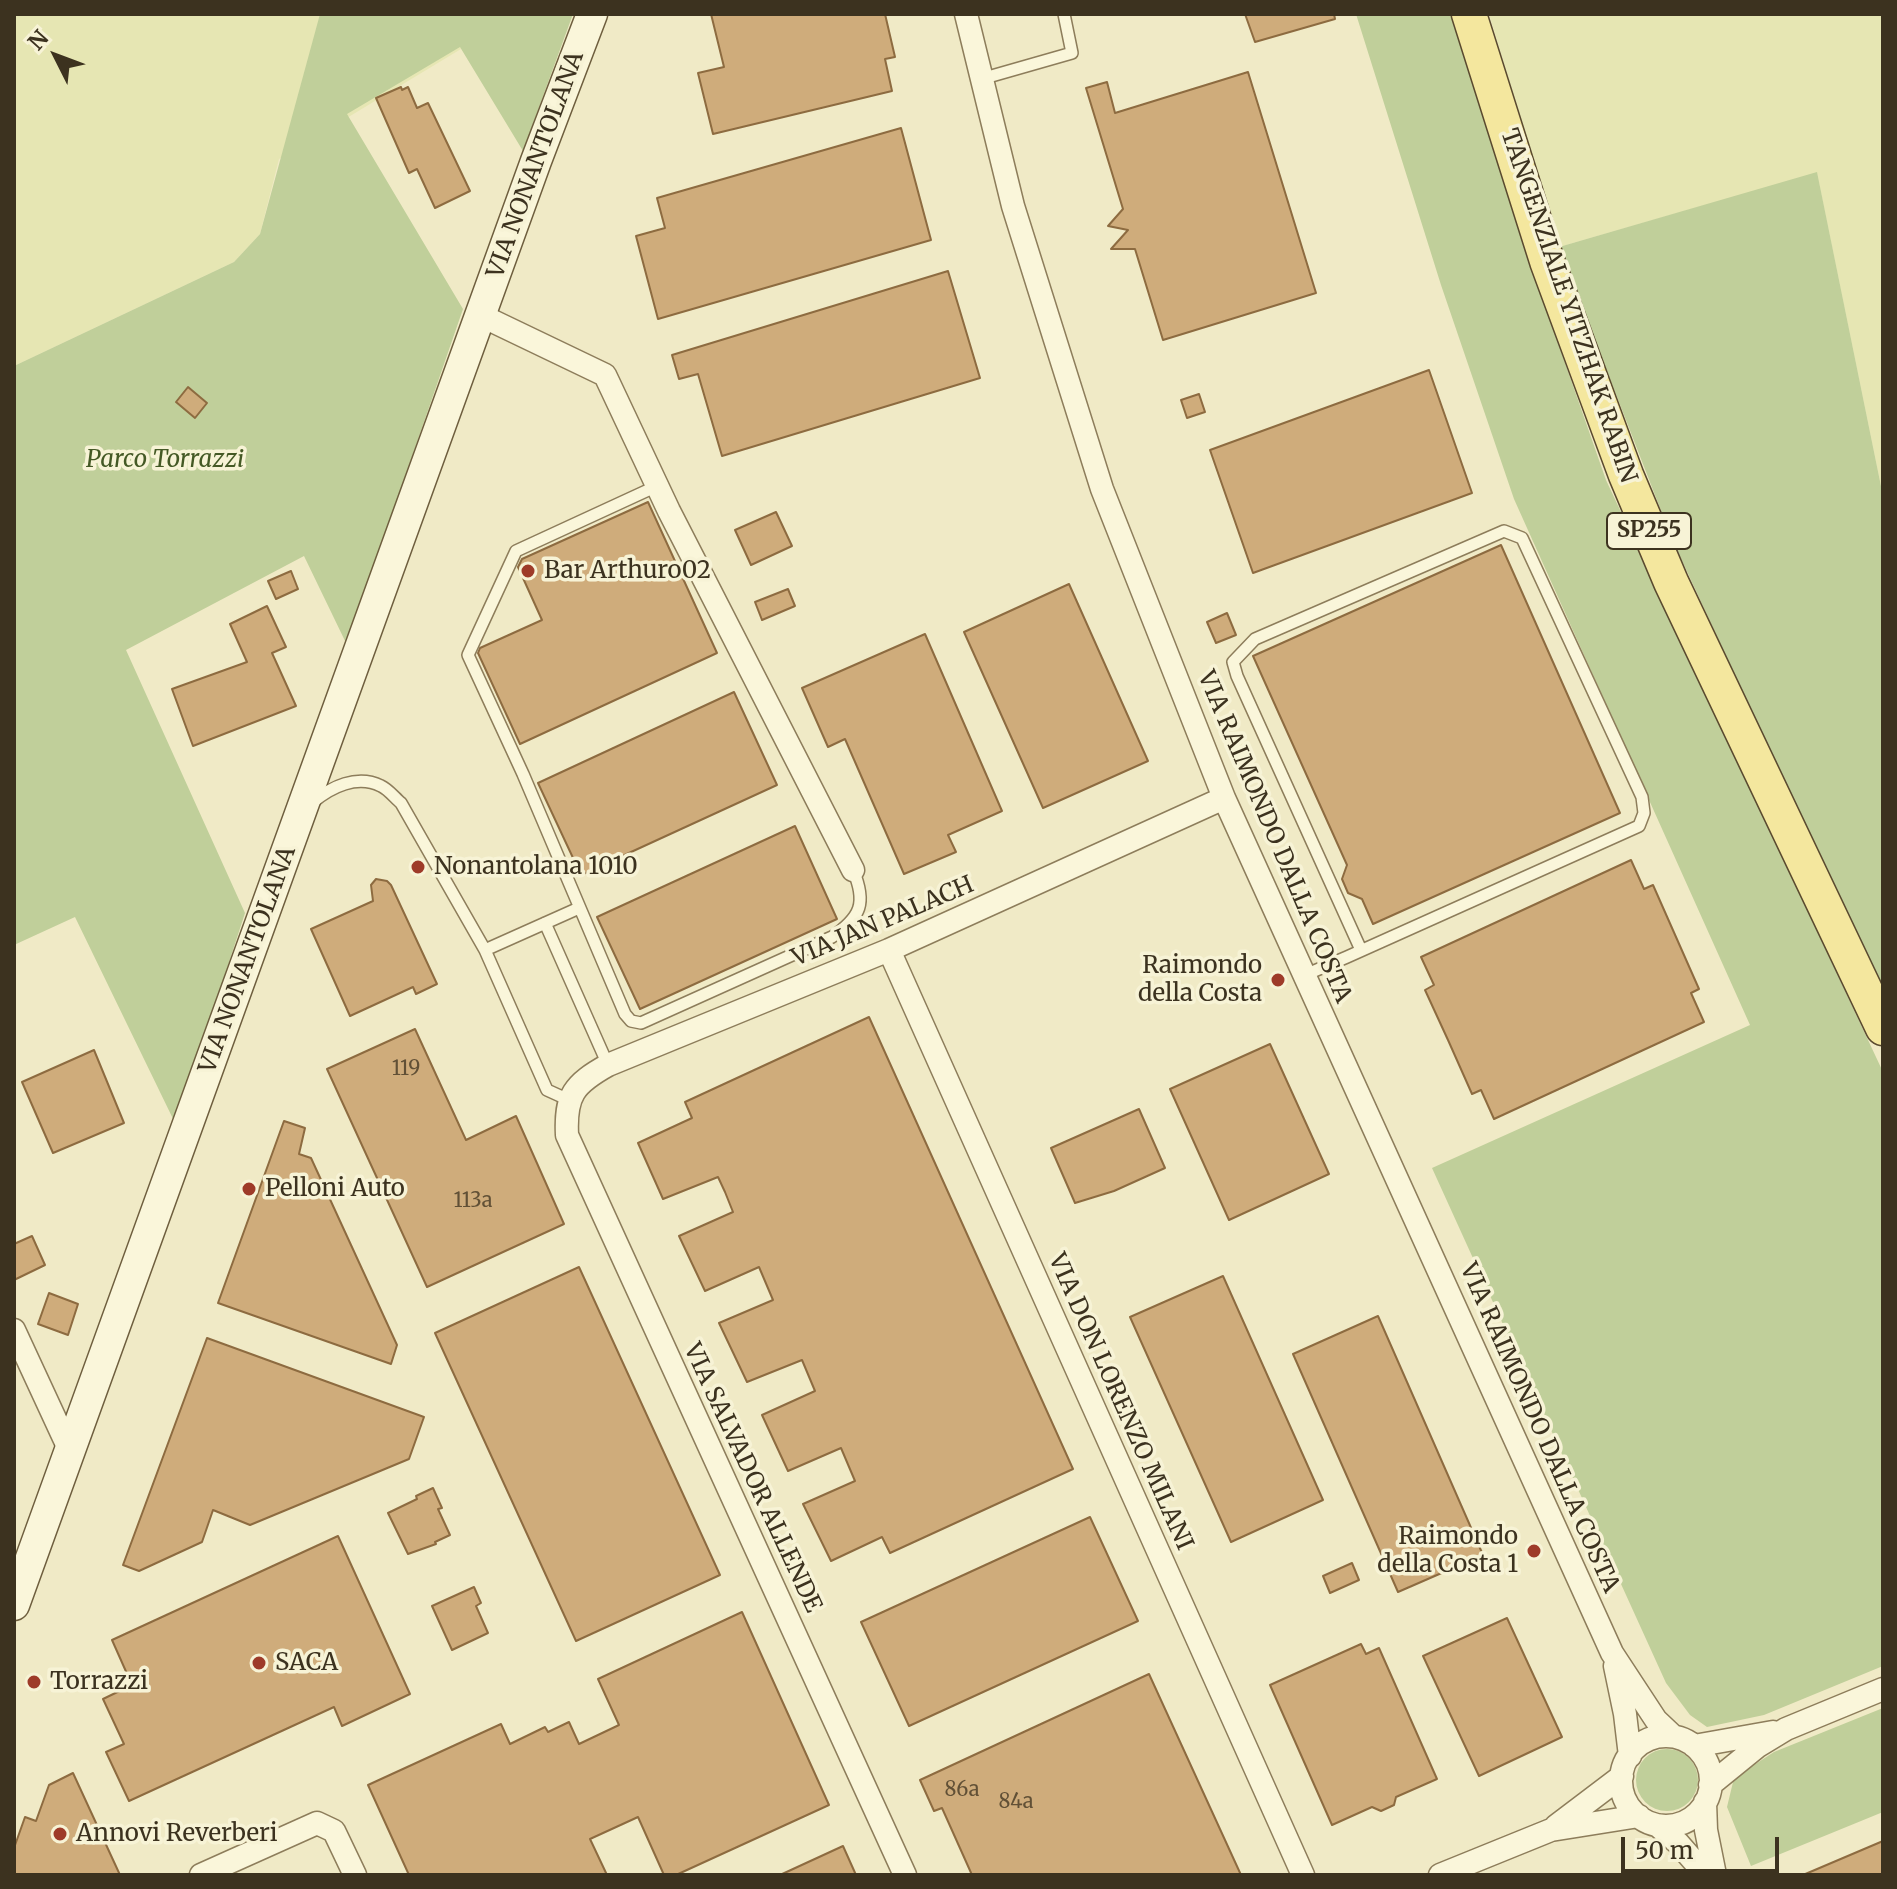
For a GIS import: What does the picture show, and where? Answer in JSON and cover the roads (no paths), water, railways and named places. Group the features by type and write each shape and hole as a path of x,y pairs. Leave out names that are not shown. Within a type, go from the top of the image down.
{"main road":[{"name":"VIA NONANTOLANA","path":"14,1605 592,14"},
{"name":"TANGENZIALE YITZHAK RABIN","path":"1469,14 1547,261 1626,475 1671,582 1883,1028"}],"street":[{"name":"VIA RAIMONDO DALLA COSTA","path":"966,14 1013,206 1102,489 1224,798 1612,1653"},
{"path":"482,316 605,375 657,486 853,870"},
{"name":"VIA JAN PALACH","path":"569,1100 585,1078 608,1065 889,950 1224,798"},
{"name":"VIA DON LORENZO MILANI","path":"889,950 1303,1875"},
{"name":"VIA SALVADOR ALLENDE","path":"569,1100 567,1135 905,1875"},
{"path":"14,1330 70,1451"},
{"path":"1612,1653 1656,1720 1673,1736 1694,1746 1704,1756 1711,1773 1706,1830 1715,1875"},
{"path":"1612,1653 1625,1714 1624,1798 1678,1843 1706,1875"},
{"path":"1440,1875 1551,1830 1648,1820 1669,1826 1687,1821 1702,1809 1708,1794 1758,1746 1786,1729 1883,1689"},
{"path":"1694,1746 1786,1729"},
{"path":"1551,1830 1626,1766 1637,1746 1654,1738 1673,1736"},
{"path":"201,1875 317,1823 334,1831 355,1875"}],"lane":[{"path":"980,79 1072,53 1064,14"},
{"path":"657,486 516,551 468,655 523,774 625,1014 631,1021 641,1023 832,937 848,926 862,905 860,886 853,870"},
{"path":"1305,975 1639,826 1644,813 1642,797 1522,538 1515,533 1504,531 1255,639 1233,662 1361,950"},
{"path":"302,812 328,790 360,781 382,786 401,803 485,950 547,1090 569,1100"},
{"path":"485,950 579,908"},
{"path":"545,923 608,1065"}],"place":[{"name":"Bar Arthuro02","path":"528,571"},
{"name":"Nonantolana 1010","path":"418,867"},
{"name":"Raimondo della Costa","path":"1278,980"},
{"name":"Pelloni Auto","path":"249,1189"},
{"name":"Raimondo della Costa 1","path":"1534,1551"},
{"name":"SACA","path":"259,1663"},
{"name":"Torrazzi","path":"34,1682"},
{"name":"Annovi Reverberi","path":"60,1834"}],"park label":[{"name":"Parco Torrazzi","path":"165,460"}]}
